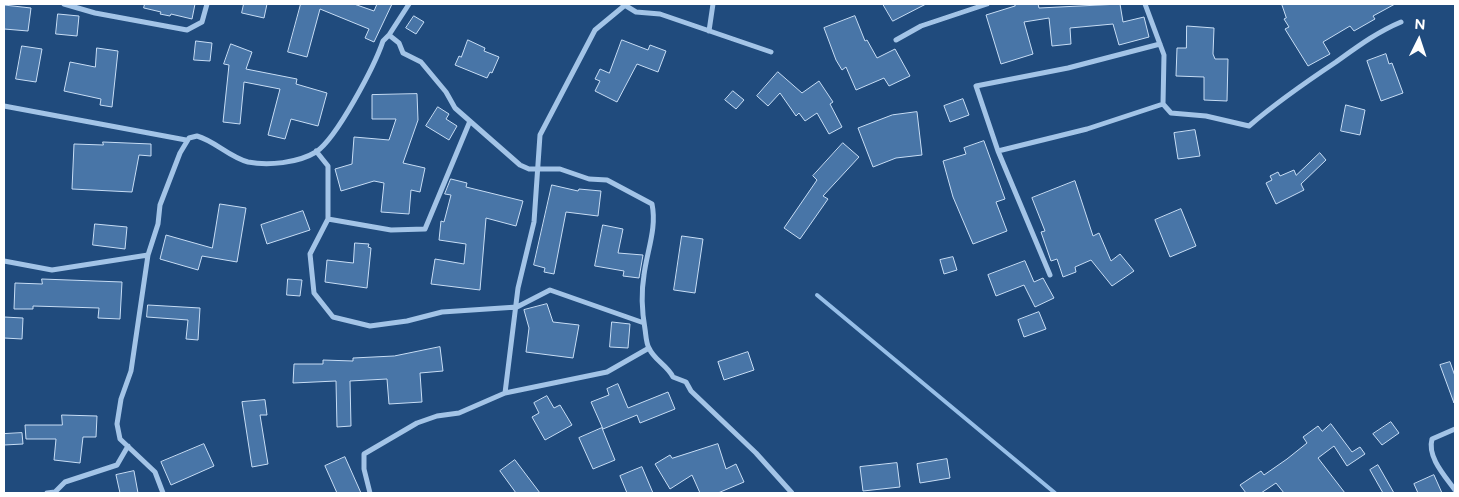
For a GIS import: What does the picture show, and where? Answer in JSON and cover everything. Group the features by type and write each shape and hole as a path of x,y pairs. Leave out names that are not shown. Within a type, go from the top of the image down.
{"street":[{"path":"64,4 95,13 187,30 202,22 207,4"},
{"path":"163,493 155,472 120,439 118,424 121,400 131,371 148,255 158,224 163,195 186,140 193,136 202,137 230,154 246,161 259,163 282,162 316,151 332,135 356,97 383,41 409,4"},
{"path":"708,31 713,4"},
{"path":"896,40 921,26 987,4"},
{"path":"1146,4 1164,55 1163,104 1171,113 1206,116 1249,126 1277,102 1346,54 1384,29 1401,22"},
{"path":"505,392 518,288 534,222 536,170 540,135 595,30 623,5 636,12 660,14 771,52"},
{"path":"389,35 399,43 403,52 421,62 446,92 455,108 514,161 530,170 560,169 589,179 607,180 652,204 655,218 644,274 644,324 649,348 655,357 669,368 674,377 686,382 691,390 756,453 792,493"},
{"path":"1050,275 998,151 976,86 1068,68 1160,44"},
{"path":"998,151 1087,129 1163,104"},
{"path":"4,106 186,140"},
{"path":"328,219 391,230 425,229 470,121"},
{"path":"316,151 328,166 328,219 310,254 314,293 333,317 370,326 407,322 442,312 517,307 550,290 644,324"},
{"path":"4,261 52,270 148,255"},
{"path":"370,493 364,469 364,454 417,423 437,416 459,413 505,392 607,372 649,348"},
{"path":"1455,429 1432,439 1430,446 1437,464 1455,490"},
{"path":"47,493 55,492 65,482 117,465 128,446"}],"building":[{"path":"145,4 195,4 192,19 171,14 170,16 160,14 161,12 144,8"},
{"path":"244,4 267,4 264,18 242,13"},
{"path":"301,4 354,4 374,11 377,4 392,4 374,42 365,38 369,29 320,9 307,57 288,52"},
{"path":"883,4 926,4 893,21"},
{"path":"1014,4 1038,4 1039,8 1120,4 1123,22 1144,17 1149,37 1119,45 1113,24 1070,28 1071,44 1052,46 1049,18 1024,22 1033,54 1001,64 986,15 1015,6"},
{"path":"1282,4 1395,4 1373,16 1375,19 1354,31 1350,26 1323,42 1330,54 1308,66 1285,29 1289,27 1284,19 1286,18"},
{"path":"4,5 31,8 28,31 4,29"},
{"path":"58,14 79,16 77,36 56,34"},
{"path":"414,16 424,22 416,34 406,28"},
{"path":"855,16 865,41 867,40 877,58 895,49 910,76 889,86 884,78 856,90 846,67 842,70 836,60 824,28"},
{"path":"1187,26 1214,28 1213,54 1215,59 1228,59 1227,101 1204,100 1204,77 1176,76 1177,48 1186,48"},
{"path":"468,40 485,48 484,51 499,57 492,73 490,72 487,78 455,65 459,56 461,57"},
{"path":"622,40 648,50 650,45 666,51 658,72 637,64 617,102 595,91 600,81 595,79 600,69 609,73"},
{"path":"196,41 212,43 210,61 194,60"},
{"path":"231,44 252,52 246,69 297,79 296,84 327,93 318,126 291,119 285,139 268,135 280,89 244,82 240,124 223,122 229,65 224,64"},
{"path":"22,46 42,49 36,82 16,79"},
{"path":"97,48 118,51 112,107 100,105 101,99 64,91 70,62 95,67"},
{"path":"1386,54 1389,64 1392,63 1403,93 1381,101 1367,61"},
{"path":"778,72 802,93 819,81 833,102 830,104 842,127 829,134 817,113 805,121 799,113 796,116 780,93 768,106 757,96"},
{"path":"733,91 744,100 736,109 725,100"},
{"path":"417,94 418,120 403,163 425,168 420,192 411,190 409,214 381,212 384,183 374,181 341,191 335,169 352,164 354,137 389,140 396,119 372,119 372,95"},
{"path":"963,99 969,115 950,122 944,106"},
{"path":"1346,105 1365,110 1360,135 1341,131"},
{"path":"438,107 449,114 446,119 457,126 449,140 426,126"},
{"path":"917,112 922,155 896,158 873,167 858,128 892,115"},
{"path":"1195,130 1200,156 1178,159 1174,133"},
{"path":"984,141 1005,199 996,202 1007,231 973,244 953,197 943,161 966,154 964,148"},
{"path":"103,142 151,144 151,156 139,155 132,192 72,189 74,144 103,145"},
{"path":"843,143 859,157 823,196 828,199 800,239 784,228 817,180 813,176"},
{"path":"1320,153 1326,160 1301,184 1304,190 1276,204 1266,183 1272,180 1270,176 1278,172 1280,176 1294,170 1296,175"},
{"path":"451,179 467,183 466,187 523,201 516,226 486,218 480,290 431,284 435,259 464,264 466,244 439,240 441,221 444,222 451,195 445,194"},
{"path":"1075,181 1093,236 1099,233 1111,261 1120,254 1134,271 1112,286 1091,260 1075,267 1076,272 1063,277 1057,259 1051,261 1041,232 1045,231 1032,198"},
{"path":"552,185 578,191 579,189 601,191 598,216 566,212 554,274 544,272 545,268 534,265"},
{"path":"220,204 246,208 237,262 202,256 198,270 160,259 166,235 212,248"},
{"path":"1181,209 1196,246 1170,257 1155,220"},
{"path":"303,211 310,230 267,244 261,225"},
{"path":"95,224 127,227 125,249 93,245"},
{"path":"603,225 623,229 618,253 643,255 639,278 623,276 624,271 595,266"},
{"path":"682,236 703,239 695,293 674,290"},
{"path":"355,243 369,244 368,247 371,248 367,288 325,282 327,260 353,263"},
{"path":"953,257 957,270 944,274 940,260"},
{"path":"1025,261 1034,282 1043,278 1054,298 1035,307 1024,285 996,296 988,275"},
{"path":"42,279 122,282 120,319 98,318 99,308 33,306 33,309 14,309 15,283 42,284"},
{"path":"288,279 302,280 300,296 287,295"},
{"path":"547,304 553,322 579,325 573,358 526,352 529,328 524,310"},
{"path":"148,305 200,308 198,340 186,339 188,320 147,317"},
{"path":"1039,312 1046,329 1024,337 1018,320"},
{"path":"4,317 23,318 22,339 4,338"},
{"path":"612,322 630,324 628,348 610,347"},
{"path":"440,347 443,371 420,373 422,402 389,404 387,379 350,381 351,426 337,427 336,381 293,383 294,364 323,364 323,360 353,361 353,358 394,356"},
{"path":"748,352 754,370 724,380 718,362"},
{"path":"1450,362 1455,376 1454,403 1440,365"},
{"path":"618,384 628,408 668,392 675,409 640,423 637,415 603,429 591,402 609,395 607,389"},
{"path":"547,396 554,408 560,405 572,425 545,440 532,417 539,413 534,403"},
{"path":"265,400 267,415 260,415 268,464 252,467 242,402"},
{"path":"62,415 97,416 96,437 83,437 80,463 54,460 56,439 26,439 25,425 62,425"},
{"path":"1391,422 1399,433 1382,445 1373,434"},
{"path":"1331,424 1352,452 1360,447 1365,454 1347,466 1334,446 1318,458 1345,493 1284,493 1276,483 1261,493 1246,493 1240,485 1261,471 1264,475 1287,459 1307,443 1303,437 1318,426 1322,431"},
{"path":"602,428 615,460 593,469 579,438"},
{"path":"22,433 23,444 4,445 4,434"},
{"path":"204,444 214,466 171,485 161,462"},
{"path":"718,444 726,469 736,464 744,482 718,493 700,493 692,475 670,489 655,464 670,455 672,458"},
{"path":"345,457 361,493 337,493 325,466"},
{"path":"947,459 950,478 920,483 917,464"},
{"path":"515,460 540,493 516,493 500,471"},
{"path":"897,463 900,487 863,491 860,467"},
{"path":"1378,465 1394,493 1383,493 1370,470"},
{"path":"642,467 653,493 627,493 620,476"},
{"path":"134,471 138,493 120,493 116,475"},
{"path":"1434,475 1442,493 1418,493 1414,484"}],"waterway":[{"path":"817,295 1055,493"}]}
